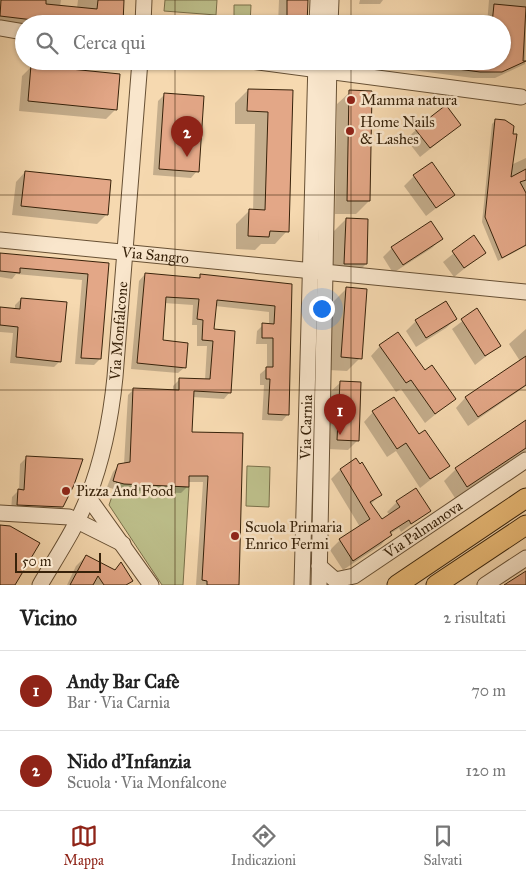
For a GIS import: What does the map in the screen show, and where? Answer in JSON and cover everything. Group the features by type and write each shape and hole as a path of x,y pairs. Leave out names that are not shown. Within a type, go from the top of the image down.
{"main road":[{"name":"Via Palmanova","path":"397,585 526,498"},
{"path":"436,585 526,525"}],"street":[{"path":"143,15 144,0"},
{"path":"317,15 318,0"},
{"path":"330,15 331,0"},
{"path":"0,28 15,30"},
{"name":"Via Monfalcone","path":"40,585 78,520 88,497 100,461 112,405 139,70"},
{"name":"Via Carnia","path":"302,585 302,551 317,272 322,70"},
{"path":"347,70 524,98"},
{"name":"Via Sangro","path":"0,240 526,292"},
{"name":"Via Carnia","path":"317,272 319,585"},
{"name":"Via Palmanova","path":"319,566 334,580 344,580 354,576 526,460"},
{"path":"88,497 123,544 150,585"},
{"path":"0,513 61,516 78,520 123,544"},
{"path":"296,585 302,551"},
{"path":"485,585 526,558"}],"green space":[{"path":"165,0 217,0 216,15 164,11"},
{"path":"234,5 251,5 250,15 234,15"},
{"path":"247,466 270,467 269,507 246,506"},
{"path":"117,482 189,487 183,585 162,585 109,505"}],"building":[{"path":"1,0 46,0 46,4 97,9 98,0 124,0 123,15 15,15 15,18 0,16"},
{"path":"287,0 308,0 307,15 287,15"},
{"path":"494,4 526,7 523,61 526,61 511,68 511,15 493,15"},
{"path":"31,70 80,70 120,74 117,110 28,101"},
{"path":"465,70 506,70 502,72"},
{"path":"248,89 293,90 289,232 270,231 269,237 248,236 249,209 265,210 268,112 247,111"},
{"path":"349,90 372,91 370,201 347,201"},
{"path":"164,93 204,96 199,172 159,169"},
{"path":"446,105 461,125 430,148 415,129"},
{"path":"495,119 505,120 514,126 513,134 517,134 511,177 526,169 526,180 520,182 526,193 526,245 502,258 485,217"},
{"path":"432,162 455,195 436,208 413,175"},
{"path":"25,171 111,180 108,215 21,206"},
{"path":"346,218 368,219 367,264 344,264"},
{"path":"431,221 443,239 403,265 391,247"},
{"path":"474,235 486,253 464,268 452,251"},
{"path":"0,253 109,263 101,359 81,358 88,274 20,268 20,273 0,271"},
{"path":"145,273 200,278 200,274 292,284 289,415 268,414 270,379 266,379 266,367 273,367 273,338 262,338 262,323 274,324 275,306 217,300 214,329 235,331 231,393 194,391 192,432 243,433 239,585 207,585 207,581 202,580 208,476 189,476 189,487 124,484 113,481 118,464 130,462 133,388 179,390 179,378 210,379 213,341 202,340 203,320 197,319 199,299 166,297 163,340 188,343 186,368 137,363"},
{"path":"346,287 367,289 362,359 341,357"},
{"path":"21,298 67,302 61,362 16,357 18,327 0,325 0,307 20,309"},
{"path":"446,301 457,319 426,338 415,320"},
{"path":"477,308 501,346 485,356 461,319"},
{"path":"398,332 425,370 432,365 456,399 435,414 411,380 406,383 379,345"},
{"path":"526,356 526,385 478,417 465,397"},
{"path":"340,381 361,382 359,441 337,440"},
{"path":"394,397 419,434 425,430 450,466 430,479 406,443 397,449 372,411"},
{"path":"526,420 526,448 467,487 455,468"},
{"path":"26,456 83,459 74,485 63,507 17,505 18,489 24,490"},
{"path":"356,458 360,464 362,462 382,495 370,502 382,519 400,507 396,501 416,488 431,511 411,524 409,520 390,532 392,535 353,561 339,539 370,519 340,469"},
{"path":"0,525 10,526 40,543 15,585 0,585"},
{"path":"86,555 115,570 121,562 133,581 126,585 104,585 98,576 93,585 70,585"},
{"path":"526,571 526,585 504,585"}],"place":[{"name":"Mamma natura","path":"351,100"},
{"name":"Home Nails & Lashes","path":"350,131"},
{"name":"Nido d'Infanzia","path":"187,157"},
{"name":"Andy Bar Cafè","path":"340,435"},
{"name":"Pizza And Food","path":"66,491"},
{"name":"Scuola Primaria Enrico Fermi","path":"235,536"}]}
